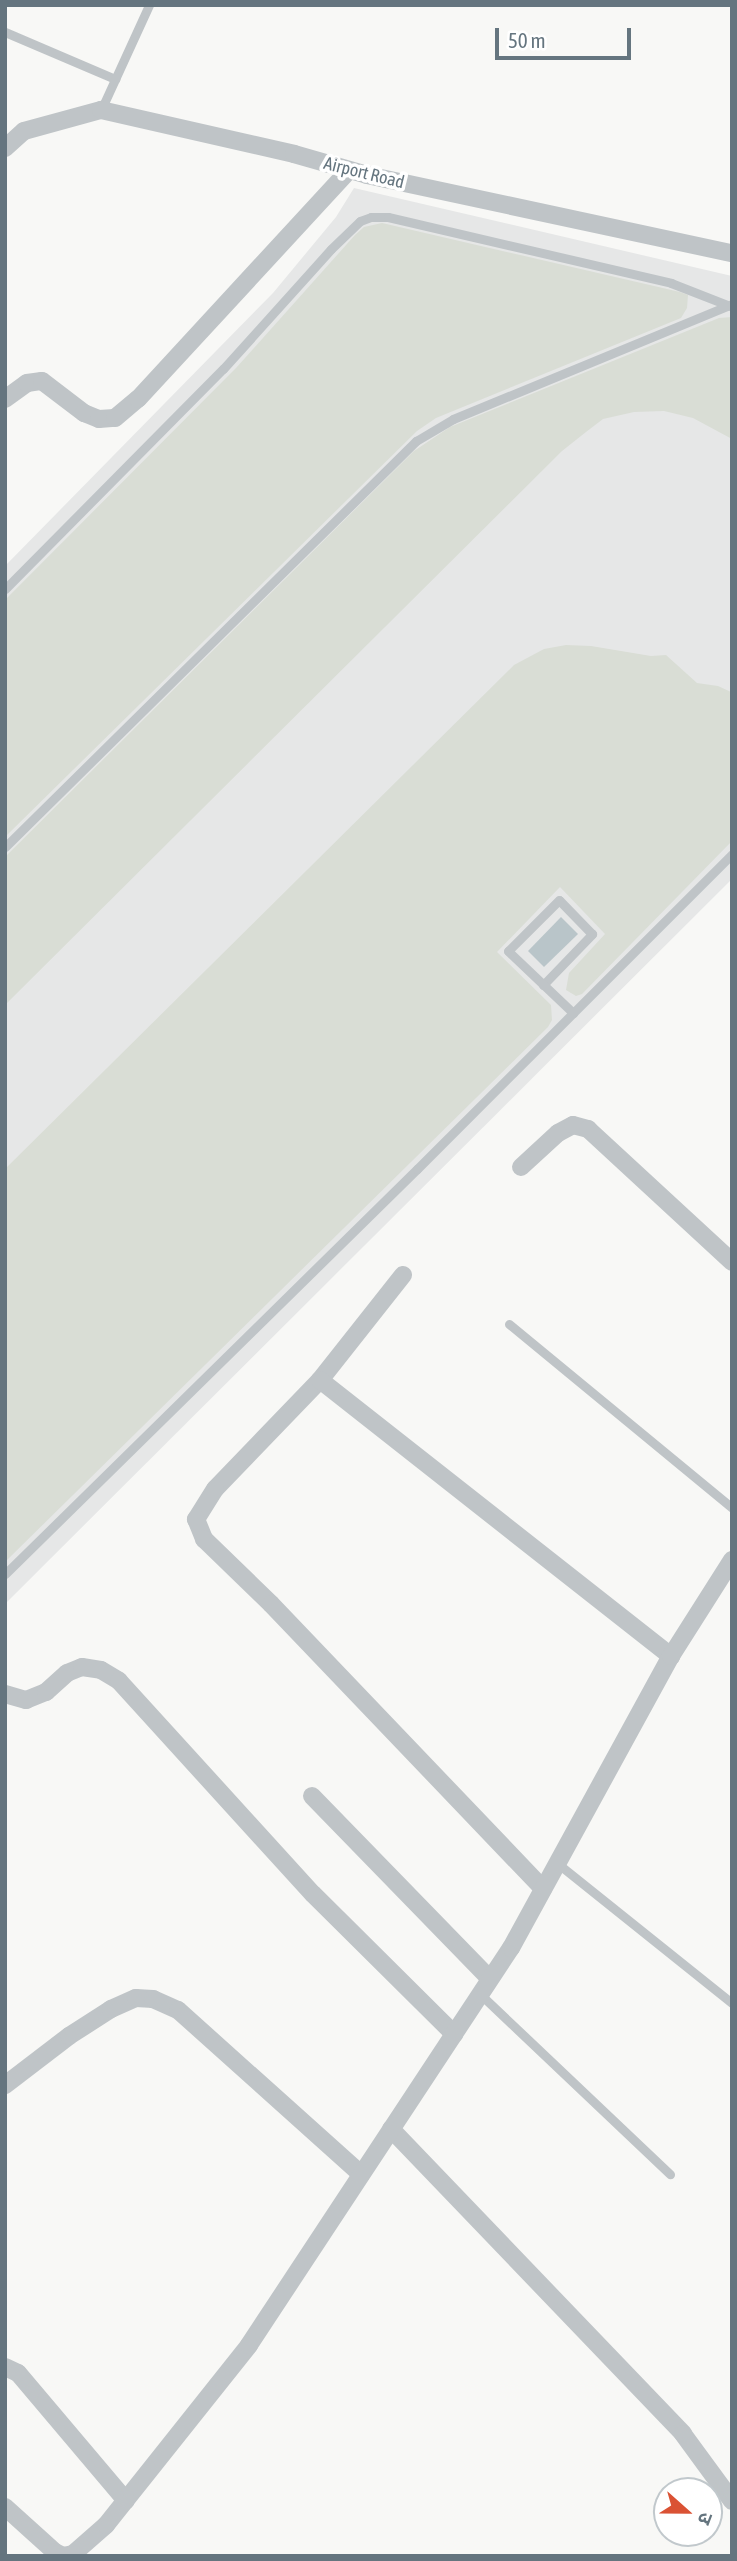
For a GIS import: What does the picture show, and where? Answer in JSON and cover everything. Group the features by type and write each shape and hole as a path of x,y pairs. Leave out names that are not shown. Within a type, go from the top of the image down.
{"street":[{"name":"Airport Road","path":"5,148 24,131 101,110 293,154 349,170 732,253"},
{"path":"5,399 27,383 42,381 84,413 99,419 115,418 138,399 349,170"},
{"path":"521,1167 558,1133 573,1125 588,1129 732,1262"},
{"path":"403,1275 320,1380 202,1505 196,1519 204,1539 271,1604 543,1889"},
{"path":"320,1380 671,1656"},
{"path":"5,2507 53,2554 73,2554 106,2525 249,2345 485,1987 543,1889 671,1656 732,1560"},
{"path":"5,1694 26,1700 46,1692 67,1673 82,1667 100,1670 119,1681 313,1894 454,2034"},
{"path":"312,1796 485,1987"},
{"path":"5,2085 69,2036 111,2009 136,1998 153,1999 178,2010 361,2174"},
{"path":"391,2129 683,2434 732,2501"},
{"path":"5,2367 18,2373 126,2501"}],"lane":[{"path":"101,110 149,5"},
{"path":"5,32 115,79"},
{"path":"5,589 214,379 331,249 360,221 372,216 388,217 671,283 731,305"},
{"path":"5,847 416,441 453,419 731,305"},
{"path":"5,1574 732,854"},
{"path":"543,985 592,934 559,900 508,951 543,985 573,1013"},
{"path":"509,1324 732,1508"},
{"path":"557,1863 732,2003"},
{"path":"485,1987 670,2174"}],"shaded area":[{"path":"354,188 732,276 732,879 5,1604 5,566 273,293 336,217"},
{"path":"382,223 680,292 688,295 687,308 681,318 436,418 417,431 5,837 5,600 236,368 355,235 364,227"},
{"path":"732,317 732,439 693,418 664,411 634,412 603,419 586,432 562,451 5,1005 5,857 414,451 450,427 719,318"},
{"path":"566,645 591,646 651,656 666,655 697,683 718,686 731,692 732,841 582,994 576,996 566,990 569,973 605,934 560,887 497,952 551,1005 552,1020 548,1027 5,1562 5,1169 514,665 544,649"},
{"path":"561,917 578,934 544,967 528,951"}]}
